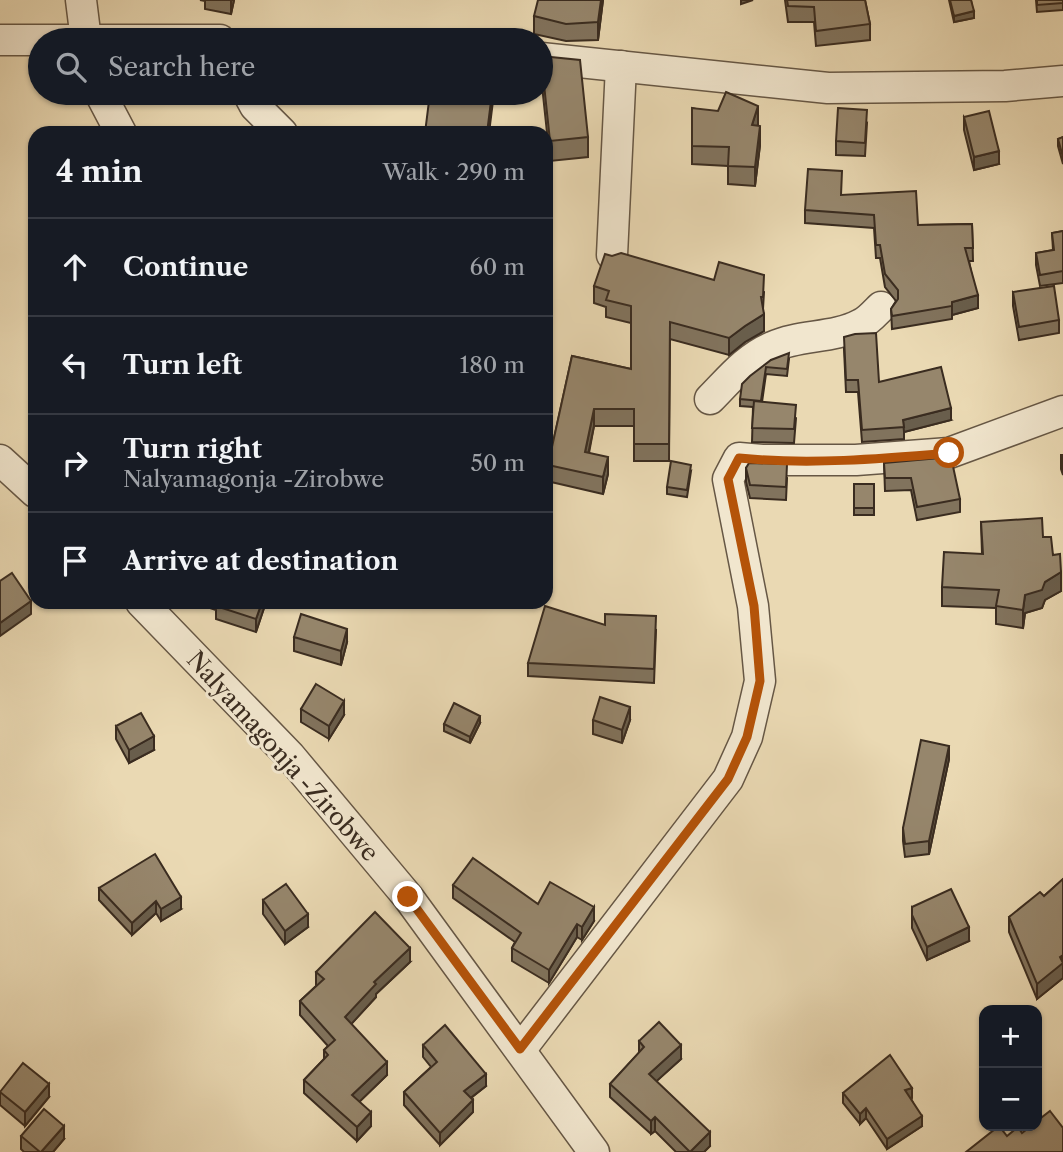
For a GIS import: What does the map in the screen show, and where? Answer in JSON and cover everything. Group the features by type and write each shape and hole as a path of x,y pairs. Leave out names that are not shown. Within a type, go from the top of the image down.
{"street":[{"path":"81,0 84,28"},
{"path":"0,40 28,40"},
{"path":"553,59 828,88 1005,86 1063,81"},
{"path":"612,255 621,66"},
{"path":"106,105 117,126"},
{"path":"255,105 275,126"},
{"path":"710,399 749,359 798,338 833,334 863,324 881,307"},
{"path":"520,1049 728,779 747,737 760,681 754,606 728,479 739,458 856,460 949,453 1063,411"},
{"path":"0,460 28,486"},
{"name":"Nalyamagonja -Zirobwe","path":"148,609 298,766 408,897 594,1152"}],"building":[{"path":"538,0 601,0 598,22 566,24 534,16"},
{"path":"787,0 865,0 870,24 816,31 814,7 788,6"},
{"path":"950,0 971,0 974,11 954,16"},
{"path":"1037,0 1063,0 1063,3 1037,5"},
{"path":"553,57 580,60 588,137 553,141 553,126 548,126 546,105 553,105"},
{"path":"726,92 758,106 752,125 760,126 755,167 728,166 729,147 692,146 692,108 718,111"},
{"path":"428,105 490,105 488,126 426,126"},
{"path":"838,108 867,110 865,143 836,141"},
{"path":"989,111 999,151 974,157 964,117"},
{"path":"1063,137 1063,157 1058,139"},
{"path":"808,169 842,171 841,195 916,191 918,225 972,224 973,248 965,248 978,295 952,302 952,306 892,316 891,309 898,299 898,290 885,274 880,245 876,245 874,215 805,210"},
{"path":"1063,231 1063,271 1040,275 1036,253 1054,250 1052,233"},
{"path":"621,253 714,280 719,262 764,275 761,297 764,314 729,338 670,322 669,444 634,444 634,409 594,409 585,452 608,457 603,477 553,466 553,442 572,356 631,369 631,306 606,300 609,291 594,286 605,254 612,256"},
{"path":"1054,286 1059,320 1019,327 1013,292"},
{"path":"876,333 879,382 941,367 951,408 903,420 904,427 862,430 858,380 846,380 844,337"},
{"path":"789,353 787,369 766,367 761,401 740,399 742,384 750,376 771,360"},
{"path":"754,401 796,405 794,429 752,428"},
{"path":"951,457 960,499 917,507 911,478 885,478 884,463"},
{"path":"671,461 691,465 687,490 667,487"},
{"path":"749,463 787,464 786,487 750,485 746,468"},
{"path":"854,484 874,484 874,508 854,508"},
{"path":"1042,518 1043,537 1051,537 1053,555 1060,554 1061,572 1045,582 1042,590 1025,595 1023,610 996,606 999,590 942,587 944,552 983,554 981,522"},
{"path":"12,573 28,597 28,603 0,623 0,581"},
{"path":"225,609 260,609 256,619"},
{"path":"544,609 553,609 605,625 605,614 656,616 654,669 528,663"},
{"path":"301,614 347,629 341,651 294,637"},
{"path":"316,684 344,701 329,726 301,709"},
{"path":"600,697 630,707 622,730 593,720"},
{"path":"454,703 480,716 470,737 444,724"},
{"path":"141,713 154,736 129,750 116,726"},
{"path":"921,740 949,746 929,841 905,844 903,828"},
{"path":"155,854 181,897 161,909 156,901 132,923 99,888"},
{"path":"473,858 538,904 550,882 594,907 582,927 577,924 549,970 512,948 521,933 453,885"},
{"path":"1063,879 1063,955 1060,957 1063,963 1037,984 1009,917 1040,892 1044,896"},
{"path":"286,884 308,914 285,931 263,900"},
{"path":"951,889 969,927 927,947 912,915 912,907"},
{"path":"375,912 410,948 374,982 376,984 345,1017 387,1062 352,1095 371,1112 357,1127 304,1080 328,1055 324,1050 335,1040 300,1001 324,979 316,972"},
{"path":"659,1022 681,1045 649,1074 710,1132 690,1152 655,1117 651,1121 610,1084 644,1047 639,1041"},
{"path":"445,1025 486,1074 464,1091 473,1100 440,1133 404,1092 437,1062 423,1045"},
{"path":"890,1055 912,1088 905,1090 922,1116 887,1139 866,1108 860,1114 843,1093"},
{"path":"23,1063 49,1084 25,1112 0,1092"},
{"path":"44,1109 64,1126 40,1152 21,1136"},
{"path":"1050,1111 1063,1128 1063,1152 966,1152 993,1131 1003,1131 1007,1136 1013,1131 1042,1131 1042,1117"}],"route":[{"path":"408,897 520,1049 728,779 747,737 760,681 754,606 728,479 739,458 856,460 949,453"}]}
